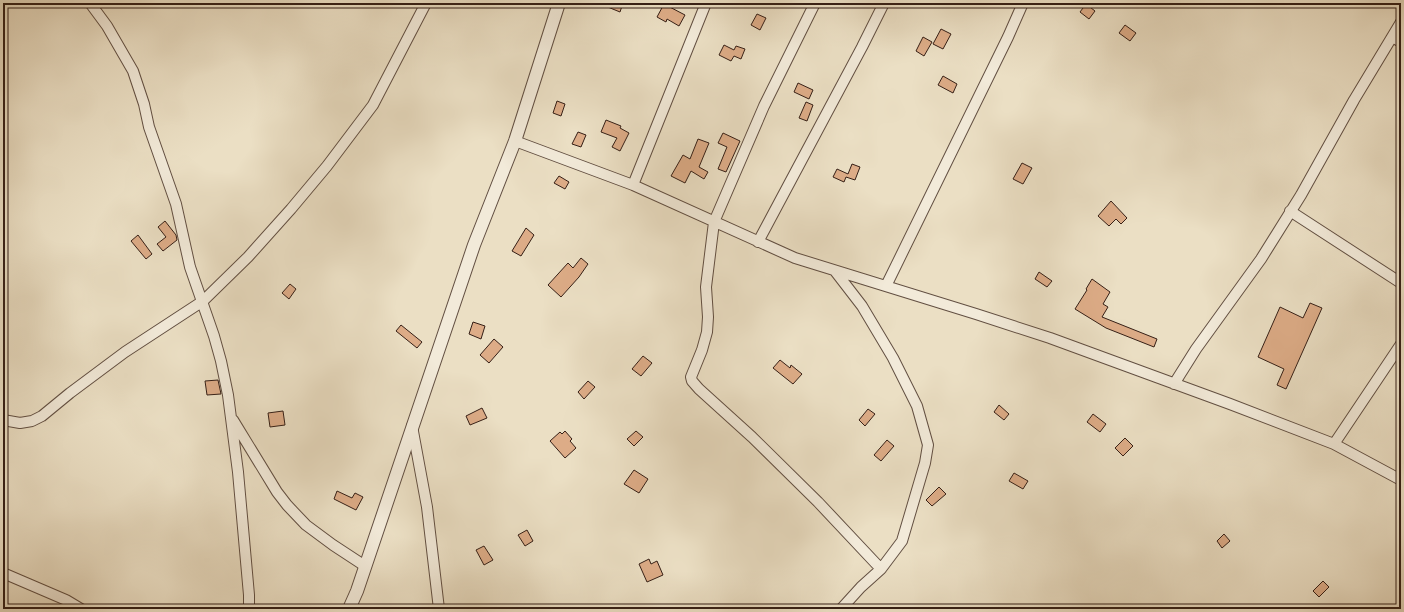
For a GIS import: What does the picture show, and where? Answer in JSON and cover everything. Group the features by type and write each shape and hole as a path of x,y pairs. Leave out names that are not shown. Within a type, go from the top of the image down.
{"street":[{"path":"90,3 107,26 133,71 144,104 149,127 176,204 185,247 221,361 231,416 238,472 249,609"},
{"path":"3,420 20,423 32,421 42,416 125,352 203,301 248,257 291,209 373,105 426,3"},
{"path":"349,609 357,591 474,245 515,141 559,3"},
{"path":"633,185 706,3"},
{"path":"814,3 764,106 714,222 706,287 708,317 707,332 702,350 691,377 692,381 704,394 752,437 818,502 881,569"},
{"path":"758,242 884,3"},
{"path":"886,286 1008,37 1023,3"},
{"path":"1174,384 1196,349 1261,259 1354,100 1397,39 1401,22"},
{"path":"515,141 633,185 795,258 1050,338 1230,404 1334,444 1401,480"},
{"path":"1290,211 1401,283"},
{"path":"835,270 862,306 893,358 917,406 928,445 925,462 902,541 881,569 861,587 841,609"},
{"path":"1334,444 1401,344"},
{"path":"231,416 277,492 287,505 306,525 365,566"},
{"path":"412,426 427,507 439,609"},
{"path":"3,573 66,600 81,609"}],"building":[{"path":"598,3 623,3 620,12"},
{"path":"664,4 685,15 679,26 667,19 666,22 657,17"},
{"path":"1086,4 1095,11 1089,19 1080,12"},
{"path":"757,14 766,18 760,30 751,25"},
{"path":"1125,25 1136,33 1130,41 1119,33"},
{"path":"941,29 951,34 943,49 933,44"},
{"path":"923,37 932,42 924,56 916,51"},
{"path":"724,45 734,50 736,46 745,49 741,59 734,56 731,61 719,55"},
{"path":"943,76 957,84 953,93 938,85"},
{"path":"798,83 813,90 809,99 794,92"},
{"path":"557,101 565,104 561,116 553,113"},
{"path":"806,102 813,105 807,121 799,118"},
{"path":"606,120 621,126 620,128 629,133 620,151 612,147 617,138 601,132"},
{"path":"578,132 586,135 581,147 572,144"},
{"path":"723,133 740,141 726,172 718,169 727,147 718,143"},
{"path":"698,139 709,143 699,167 708,172 704,179 691,171 685,183 671,176 683,155 690,159"},
{"path":"1022,163 1032,168 1023,184 1013,179"},
{"path":"852,164 860,167 855,180 846,177 844,182 833,177 837,169 848,174"},
{"path":"559,176 569,182 565,189 554,183"},
{"path":"1111,201 1127,218 1121,224 1116,219 1109,226 1098,216"},
{"path":"165,221 176,235 177,240 163,251 157,244 166,237 158,227"},
{"path":"526,228 534,235 521,256 512,251"},
{"path":"138,235 152,254 146,259 131,241"},
{"path":"581,258 588,264 579,277 561,297 548,285 568,263 573,268"},
{"path":"1039,272 1052,281 1047,287 1035,279"},
{"path":"1092,279 1110,292 1103,304 1108,307 1102,317 1157,339 1154,347 1106,328 1075,309"},
{"path":"290,284 296,289 289,299 282,293"},
{"path":"1310,303 1322,308 1286,389 1277,385 1284,369 1258,357 1280,307 1303,318"},
{"path":"473,322 485,326 481,339 469,334"},
{"path":"401,325 422,342 417,348 396,331"},
{"path":"494,339 503,347 489,363 480,355"},
{"path":"643,356 652,363 641,376 632,369"},
{"path":"780,360 790,368 791,365 802,374 793,384 773,368"},
{"path":"218,380 221,394 207,395 205,381"},
{"path":"588,381 595,387 584,399 578,392"},
{"path":"999,405 1009,414 1004,420 994,412"},
{"path":"482,408 487,418 470,425 466,416"},
{"path":"868,409 875,414 865,426 859,420"},
{"path":"283,411 285,425 270,427 268,413"},
{"path":"1093,414 1106,424 1100,432 1087,422"},
{"path":"565,431 572,439 570,441 576,448 565,458 550,441 560,432 562,434"},
{"path":"636,431 643,437 634,446 627,439"},
{"path":"1125,438 1133,446 1123,456 1115,448"},
{"path":"887,440 894,446 881,461 874,455"},
{"path":"634,470 648,479 639,493 624,484"},
{"path":"1014,473 1028,481 1023,489 1009,481"},
{"path":"939,487 946,494 932,506 926,500"},
{"path":"337,491 352,498 355,493 363,497 356,510 334,499"},
{"path":"527,530 533,541 525,546 518,535"},
{"path":"1224,534 1230,541 1222,548 1217,541"},
{"path":"484,546 493,560 484,565 476,550"},
{"path":"649,559 651,564 657,561 663,575 647,582 639,564"},
{"path":"1323,581 1329,587 1319,597 1313,591"}]}
